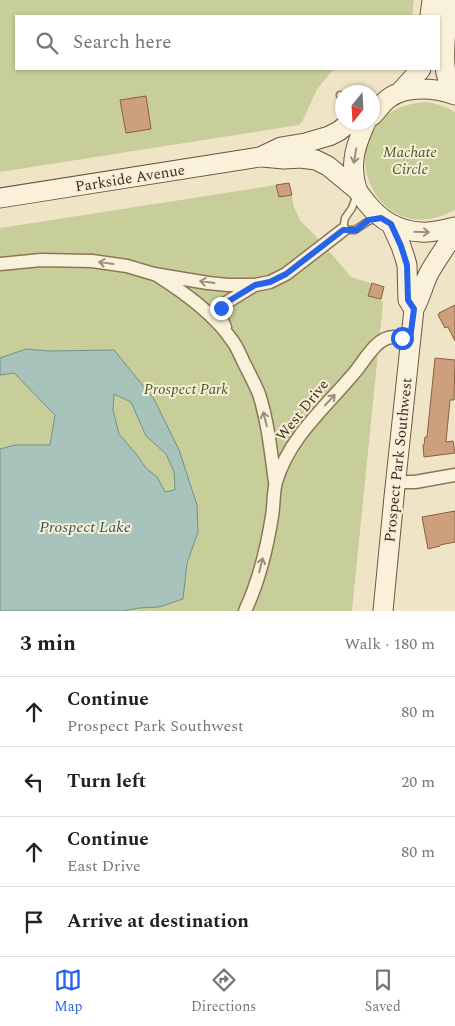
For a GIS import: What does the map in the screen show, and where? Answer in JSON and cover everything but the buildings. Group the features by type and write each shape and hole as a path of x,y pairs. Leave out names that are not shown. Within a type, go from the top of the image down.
{"main road":[{"path":"430,15 432,0"},
{"path":"449,0 445,71 455,91"},
{"path":"380,107 388,98 400,92 420,70"},
{"path":"380,94 384,92 433,90 455,95"},
{"name":"Parkside Avenue","path":"0,198 260,157 282,147 329,136 340,130"},
{"path":"357,190 354,159 363,130"},
{"name":"Parkside Avenue","path":"260,157 284,160 301,158 316,160 328,166 357,190 372,210 386,221"},
{"path":"386,221 401,229 422,233 455,227"},
{"name":"Prospect Park Southwest","path":"386,221 401,246 405,258 408,300 414,309"},
{"name":"Prospect Park Southwest","path":"383,611 395,482 401,338 419,301 425,281 455,233"},
{"path":"434,265 455,260"}],"street":[{"path":"0,264 41,260 92,261 127,266 154,274 208,283 255,285 270,282 286,274 343,230"},
{"path":"154,274 183,292 218,323 238,350 259,395 269,436 276,484"},
{"path":"231,339 220,316 221,308 224,304 255,285"},
{"name":"West Drive","path":"246,611 257,582 268,538 276,484 287,454 305,428 357,370 380,341 387,337 401,338"},
{"path":"395,482 414,482 455,475"}],"lane":[{"path":"357,190 352,208 345,218 343,230 356,230 369,220 386,221"}],"green space":[{"path":"0,0 414,0 412,15 15,15 15,70 333,70 317,89 299,125 0,172"},
{"name":"Machate Circle","path":"425,102 440,105 455,112 455,210 424,219 398,214 379,199 368,177 365,152 373,130 380,130 380,123 393,111"},
{"name":"Prospect Park","path":"289,183 294,207 300,220 351,277 384,287 381,299 383,303 352,611 0,611 0,228"}],"water":[{"name":"Prospect Lake","path":"26,349 49,351 114,350 154,399 179,450 197,505 198,532 187,563 183,599 159,607 124,611 0,611 0,449 15,445 50,445 55,415 14,373 0,375 0,358","holes":["114,394 131,402 146,436 166,454 174,472 175,490 165,492 157,477 146,468 119,434 113,410"]}],"route":[{"path":"221,308 234,297 255,285 270,282 286,274 343,230 356,230 369,220 381,218 391,224 407,265 408,300 414,309 410,339 402,338"}]}
